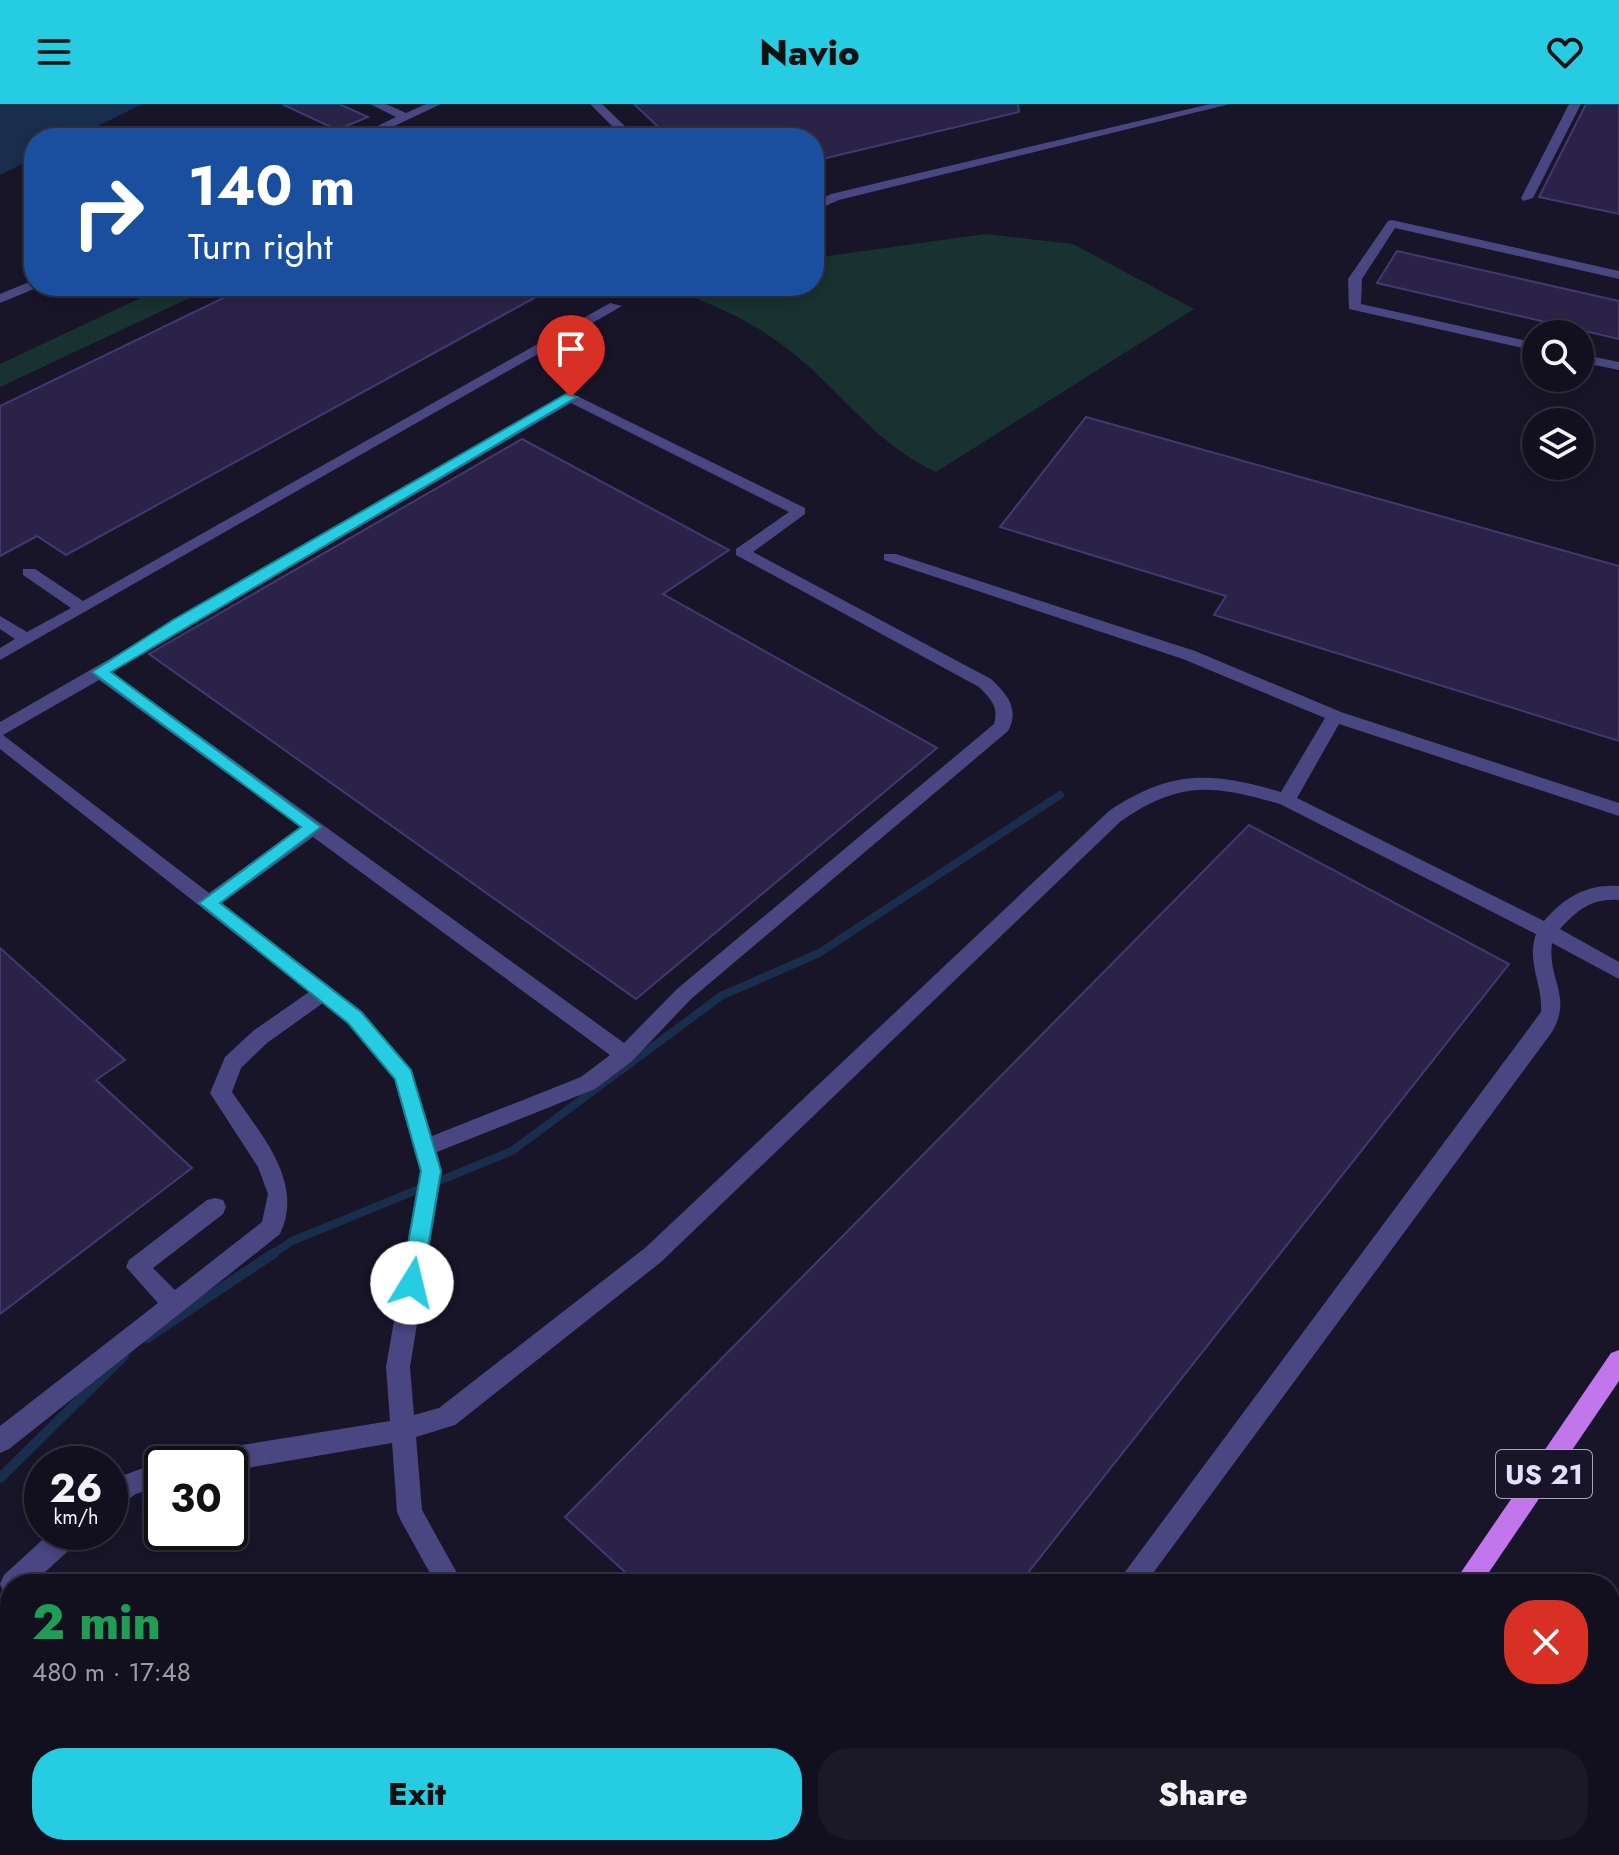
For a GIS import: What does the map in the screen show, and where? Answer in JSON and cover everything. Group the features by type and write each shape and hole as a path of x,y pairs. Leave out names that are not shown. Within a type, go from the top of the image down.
{"main road":[{"name":"US 21","path":"1473,1574 1619,1361"}],"street":[{"path":"376,104 406,117"},
{"path":"381,128 435,104"},
{"path":"596,104 621,128"},
{"path":"824,202 835,197 1224,104"},
{"path":"1527,198 1575,104"},
{"path":"1522,344 1354,306 1355,279 1392,224 1619,275"},
{"path":"0,299 24,288"},
{"path":"0,655 615,306"},
{"path":"1594,361 1619,366"},
{"path":"0,730 178,623 571,397 800,511 742,552 985,683 1003,700 1007,714 1002,727 684,994 625,1055 588,1083 424,1148"},
{"path":"890,557 1189,655 1335,716 1619,810"},
{"path":"29,572 83,608"},
{"path":"0,621 27,640"},
{"path":"100,672 625,1055"},
{"path":"1286,800 1335,716"},
{"path":"0,740 355,1017 404,1076 431,1171 398,1367 403,1430 410,1512 444,1574"},
{"path":"248,1456 403,1430 446,1417 653,1255 1115,816 1146,795 1188,784 1234,785 1286,800 1547,931 1619,971"},
{"path":"208,903 313,827"},
{"path":"1136,1574 1539,1034 1551,1013 1550,991 1538,954 1547,931 1566,908 1583,896 1605,891 1619,893"},
{"path":"0,1441 272,1227 279,1194 267,1163 221,1093 232,1063 260,1037 323,992"},
{"path":"174,1304 137,1267 215,1207"},
{"path":"23,1574 50,1550"}],"green space":[{"path":"985,234 1073,244 1194,309 936,472 897,449 799,358 766,334 719,308 689,296 824,296 824,257"},
{"path":"145,296 194,296 0,387 0,364"}],"water":[{"path":"0,104 142,104 94,128 24,128 24,163 0,175"}],"building":[{"path":"282,104 339,104 368,117 342,128 333,128"},
{"path":"634,104 1018,104 1019,112 824,159 824,128 659,128"},
{"path":"1586,104 1619,104 1619,214 1539,197"},
{"path":"1397,251 1619,301 1619,339 1594,333 1594,320 1537,320 1377,283"},
{"path":"227,296 538,296 66,555 37,536 0,556 0,406"},
{"path":"1086,417 1619,566 1619,741 1214,615 1226,596 1000,527"},
{"path":"522,439 729,550 663,594 937,748 636,999 149,654"},
{"path":"1249,825 1509,964 1027,1574 627,1574 565,1517"},
{"path":"0,948 125,1060 96,1080 192,1168 0,1314"}],"waterway":[{"path":"274,1253 292,1241 512,1151 721,996 819,953 1060,795"},
{"path":"147,1338 274,1253"},
{"path":"0,1478 124,1356"}],"route":[{"path":"412,1283 431,1171 404,1076 355,1017 208,903 313,827 100,672 178,623 571,397"}]}
